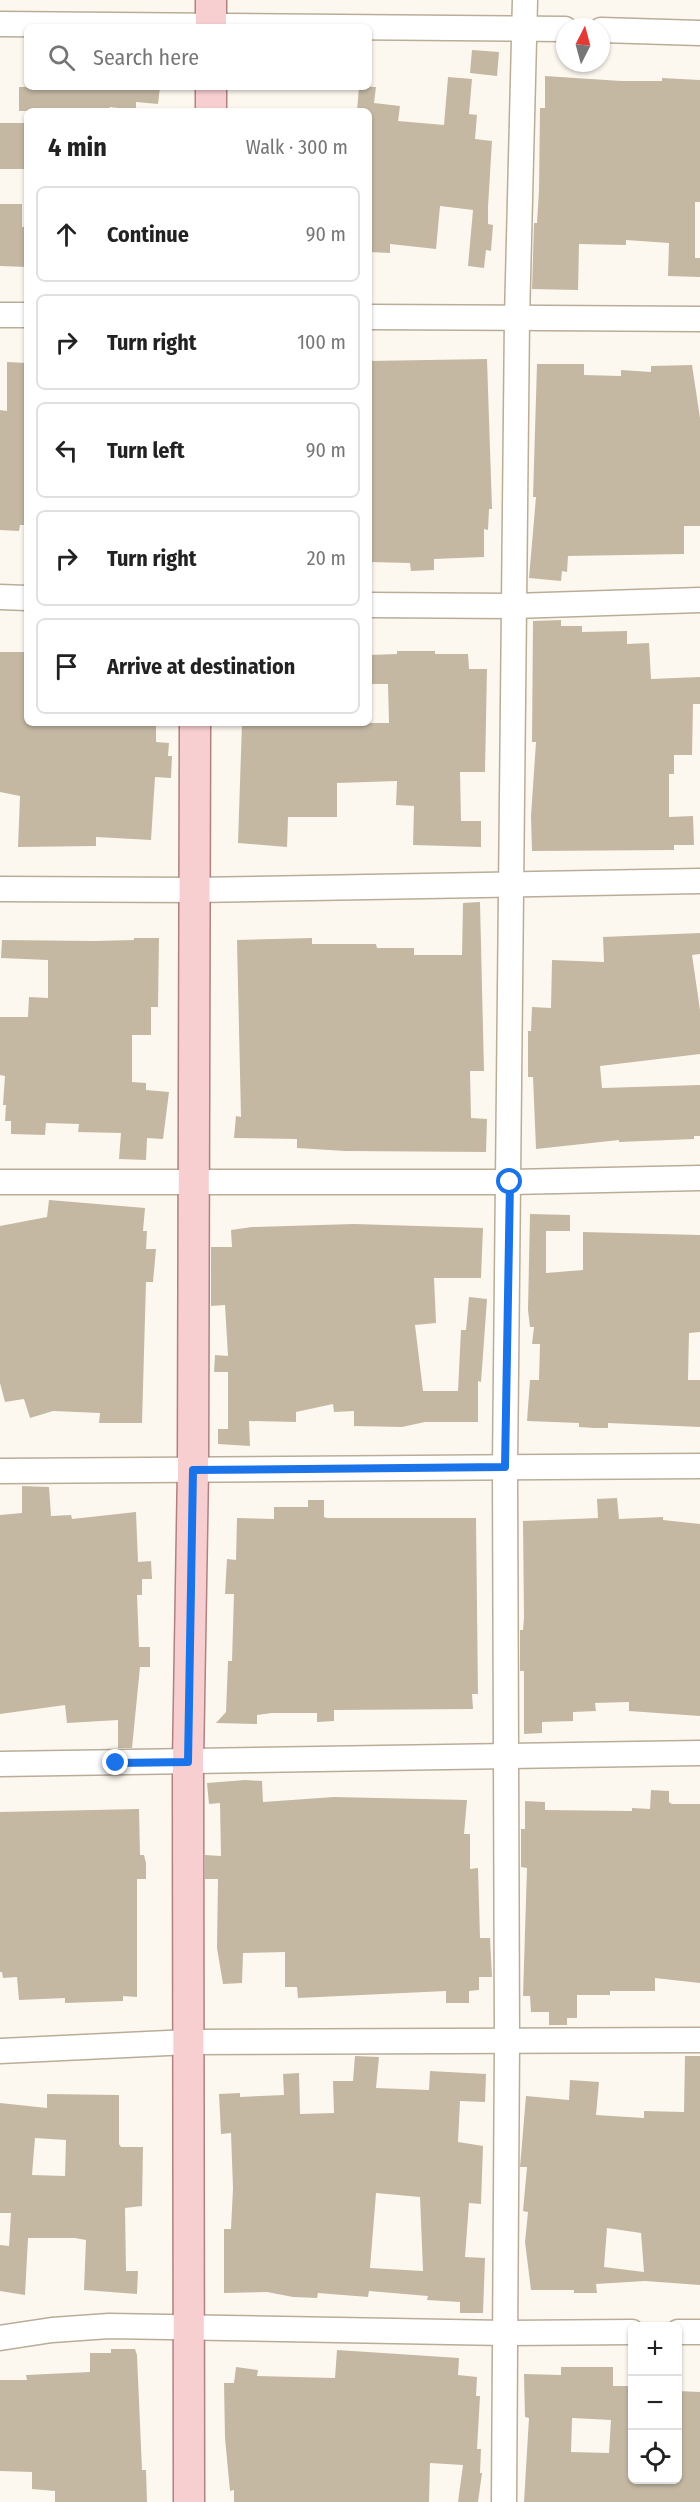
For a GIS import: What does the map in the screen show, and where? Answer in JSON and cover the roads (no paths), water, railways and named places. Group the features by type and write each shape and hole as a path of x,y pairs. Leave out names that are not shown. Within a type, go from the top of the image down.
{"main road":[{"path":"211,90 211,108"},
{"path":"189,2502 188,1762 193,1470 195,726"}],"street":[{"path":"504,2502 507,2042 505,1467 510,1182 517,318 525,0"},
{"path":"0,24 211,17 556,29"},
{"path":"610,30 700,33"},
{"path":"0,315 24,315"},
{"path":"372,317 700,320"},
{"path":"0,597 24,598"},
{"path":"372,605 514,606 700,600"},
{"path":"0,889 194,890 700,881"},
{"path":"0,1182 510,1182 700,1178"},
{"path":"0,1471 700,1466"},
{"path":"0,1764 700,1754"},
{"path":"0,2051 189,2043 700,2040"},
{"path":"0,2338 52,2330 109,2326 506,2333 628,2332"},
{"path":"682,2332 700,2331"}]}
